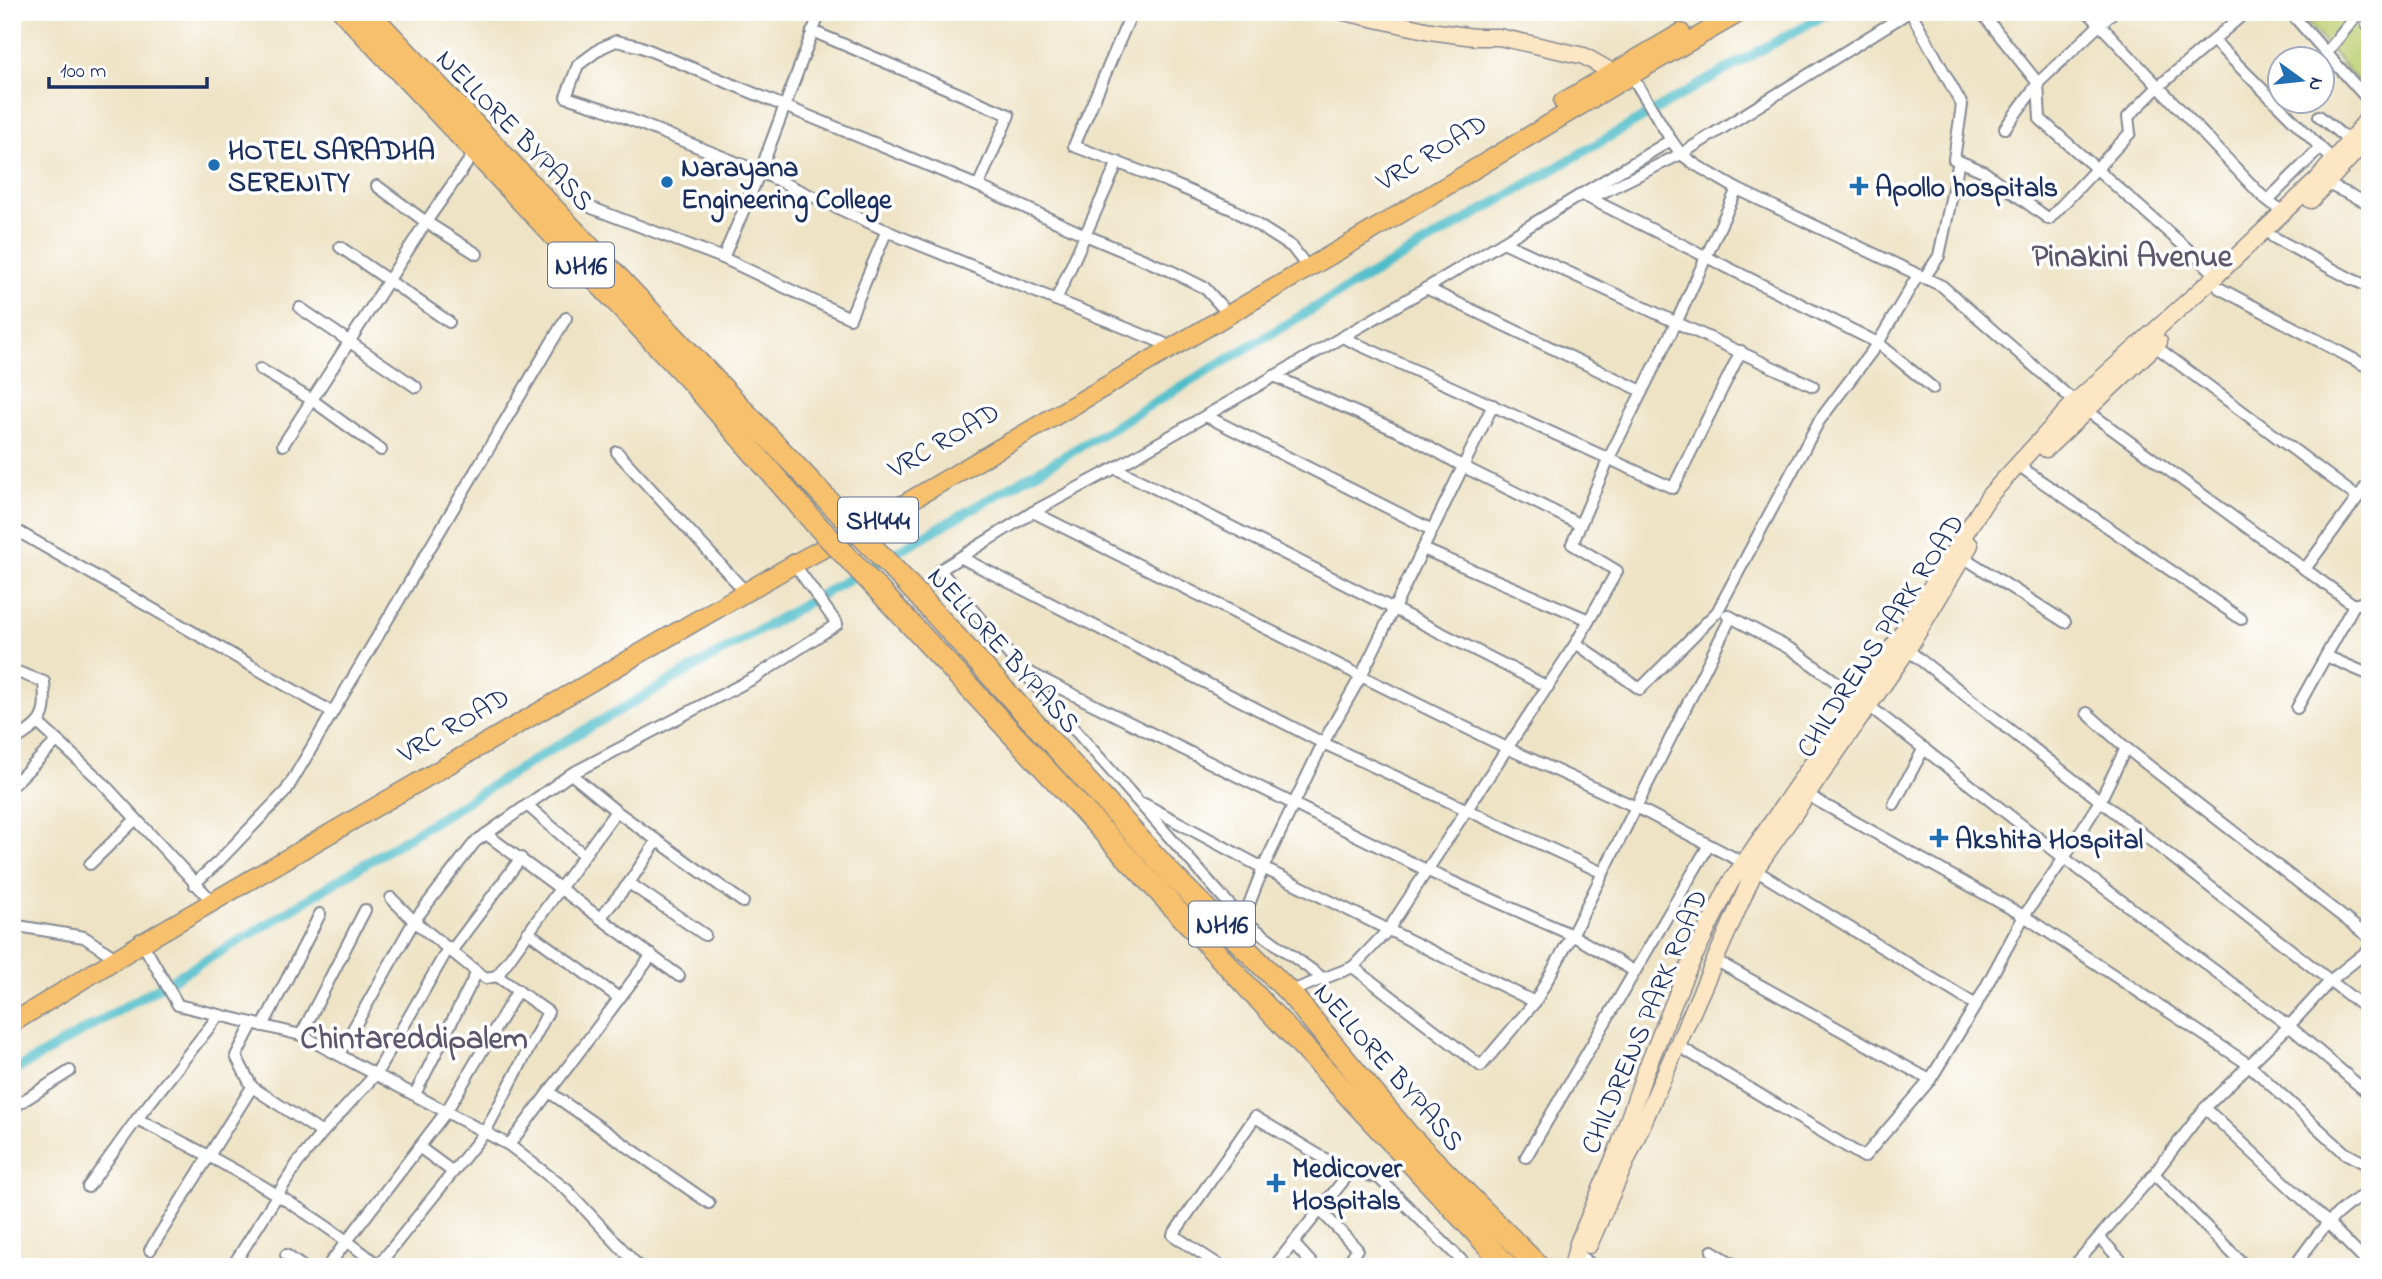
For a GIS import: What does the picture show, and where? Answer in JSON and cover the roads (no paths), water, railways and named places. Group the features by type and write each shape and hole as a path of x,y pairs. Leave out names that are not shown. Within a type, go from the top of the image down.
{"highway":[{"name":"NELLORE BYPASS","path":"344,12 693,383 814,522 1508,1267"},
{"name":"NELLORE BYPASS","path":"368,12 905,581 1173,876 1289,992 1408,1135 1539,1267"}],"main road":[{"name":"VRC ROAD","path":"12,1014 1222,307 1305,263 1718,12"},
{"name":"SH444","path":"1623,70 1741,12"},
{"name":"SH444","path":"12,1023 141,941 791,561 882,517 1305,263"}],"street":[{"path":"723,258 760,172 820,12"},
{"path":"1132,12 1074,146 1234,210 1292,247 1305,263"},
{"path":"1344,12 1430,31 1474,37 1499,37 1584,56 1623,70 1642,93 1681,154 1737,189 1942,286 2080,405 2354,605"},
{"path":"1586,196 1681,154 1910,12 1962,105 1954,159 1983,171 2049,219 2130,133 2128,117 2158,87 2246,12"},
{"path":"1981,12 2038,83 2040,119 2096,169 2213,284 2370,368"},
{"path":"2088,12 2268,200 2283,212"},
{"path":"2005,128 2038,83 2113,12"},
{"path":"2290,12 2320,46"},
{"path":"2332,46 2353,20"},
{"path":"812,31 1009,115 978,186"},
{"path":"1163,343 887,230 760,172 604,109 566,97 578,65 616,41 639,46 978,186 1171,271 1205,288 1222,307"},
{"path":"2214,41 2333,160"},
{"path":"2336,64 2370,103"},
{"path":"2319,116 2349,141"},
{"path":"2213,284 2317,180 2370,116"},
{"path":"2213,284 2273,237 2327,184 2370,136"},
{"path":"1324,979 1243,920 1021,669 940,570 1033,512 1115,468 1586,196 1671,140"},
{"path":"2268,200 2320,148"},
{"path":"283,445 426,222 475,152"},
{"path":"1576,643 1640,688 1717,612 1819,421 1878,343 1921,276 1939,256 1959,161"},
{"path":"1055,300 1118,162"},
{"path":"2327,184 2370,204"},
{"path":"377,186 426,222 477,254"},
{"path":"1289,992 1353,967 1388,930 1509,749 1576,643 1617,571 1572,544 1609,458 1677,321 1737,189"},
{"path":"1586,196 1878,343 1933,388"},
{"path":"592,208 723,258 850,318 887,230"},
{"path":"2273,237 2370,287"},
{"path":"1503,242 1813,386"},
{"path":"340,247 449,322"},
{"name":"CHILDRENS PARK ROAD","path":"1902,645 1989,496 2080,405 2213,284"},
{"path":"1426,288 1642,391"},
{"path":"300,309 416,387"},
{"path":"194,884 286,791 566,318"},
{"name":"CHILDRENS PARK ROAD","path":"1584,1263 1715,960 1749,866 1963,557 1998,496 2025,470 2080,405 2155,346 2173,323"},
{"path":"1342,337 1673,488 1741,351"},
{"path":"2155,346 2363,494"},
{"path":"260,369 312,400 381,450"},
{"path":"1274,376 1409,436 1464,467 1579,524"},
{"path":"1243,920 1264,868 1323,743 1362,676 1392,609 1493,405"},
{"path":"1206,415 1432,530"},
{"path":"617,452 741,587"},
{"path":"1115,468 1548,687"},
{"path":"2025,470 2241,619"},
{"path":"2305,569 2370,481"},
{"path":"1033,512 1509,749 1636,807 1709,845 1749,866 1976,1004"},
{"path":"12,528 332,712"},
{"path":"1423,549 1589,620"},
{"path":"1963,557 2065,622"},
{"path":"962,558 1323,743 1603,873"},
{"path":"339,1054 414,921 475,842 571,774 754,678 837,624 791,561"},
{"path":"2297,708 2354,605 2370,600"},
{"path":"1717,612 1794,651 1863,702 2064,858 2289,1026 2370,1095"},
{"path":"1353,967 1481,1066 1535,1002 1572,935 1731,617"},
{"path":"1902,645 2370,1012"},
{"path":"2326,656 2370,676"},
{"path":"1021,669 1427,871 1572,935 1634,971"},
{"path":"12,670 44,682 46,705 39,724 12,742"},
{"name":"CHILDRENS PARK ROAD","path":"1584,1263 1685,975 1730,883 1749,866 1807,795 1863,702"},
{"path":"2087,713 2126,748 2370,938"},
{"path":"39,724 102,782 209,898"},
{"path":"13,786 57,741"},
{"path":"1894,804 1924,748"},
{"path":"1676,1045 1864,1157 1930,1080 1976,1004 2024,916 2100,801 2126,748"},
{"path":"571,774 616,811 743,902"},
{"path":"1807,795 2024,916 2248,1064 2345,1153 2370,1166"},
{"path":"1137,801 1264,868 1535,1002"},
{"path":"527,805 584,855"},
{"path":"496,976 616,811"},
{"path":"90,864 136,819"},
{"path":"486,834 679,976"},
{"path":"600,918 629,883 657,841"},
{"path":"1526,1157 1709,845"},
{"path":"232,1267 276,1195 322,1133 376,1074 451,949 521,858"},
{"path":"629,883 705,936"},
{"path":"137,1119 210,1156 276,1195 348,1241 377,1266 485,1132 548,1012 496,976 486,978 477,972 414,921 391,898"},
{"path":"301,1035 365,910"},
{"path":"320,914 258,1025 236,1056 252,1087 322,1133"},
{"path":"12,925 84,937 111,956"},
{"path":"528,932 619,998"},
{"path":"141,941 178,1005 301,1035 509,1144 567,1190 639,1267"},
{"path":"2073,1267 2154,1174 2204,1108 2289,1026 2331,980 2370,949"},
{"path":"509,1144 652,955"},
{"path":"1715,960 1930,1080"},
{"path":"415,1094 477,972"},
{"path":"327,1267 446,1112 519,990"},
{"path":"88,1187 137,1119 219,1015"},
{"path":"12,1108 70,1071"},
{"path":"150,1250 252,1087"},
{"path":"549,1092 709,1203"},
{"path":"2204,1108 2327,1222 2370,1266"},
{"path":"1222,1267 1173,1236 1255,1117 1342,1169 1379,1178 1468,1267"},
{"path":"419,1147 453,1172"},
{"path":"1274,1267 1351,1171"},
{"path":"2154,1174 2246,1267"},
{"path":"2294,1267 2327,1222 2353,1199 2370,1192"},
{"path":"1320,1210 1357,1249 1346,1267"},
{"path":"2100,1238 2127,1267"},
{"path":"1293,1243 1315,1267"},
{"path":"1712,1251 1734,1266"},
{"path":"286,1255 303,1267"}],"waterway":[{"path":"12,1072 251,934 555,747 1054,462 1338,294 1829,12"}],"place":[{"name":"HOTEL SARADHA SERENITY","path":"214,165"},
{"name":"Narayana Engineering College","path":"667,182"},
{"name":"Apollo hospitals","path":"1859,186"},
{"name":"Akshita Hospital","path":"1939,838"},
{"name":"Medicover Hospitals","path":"1276,1183"}],"district":[{"name":"Pinakini Avenue","path":"2132,255"},
{"name":"Chintareddipalem","path":"414,1037"}]}
